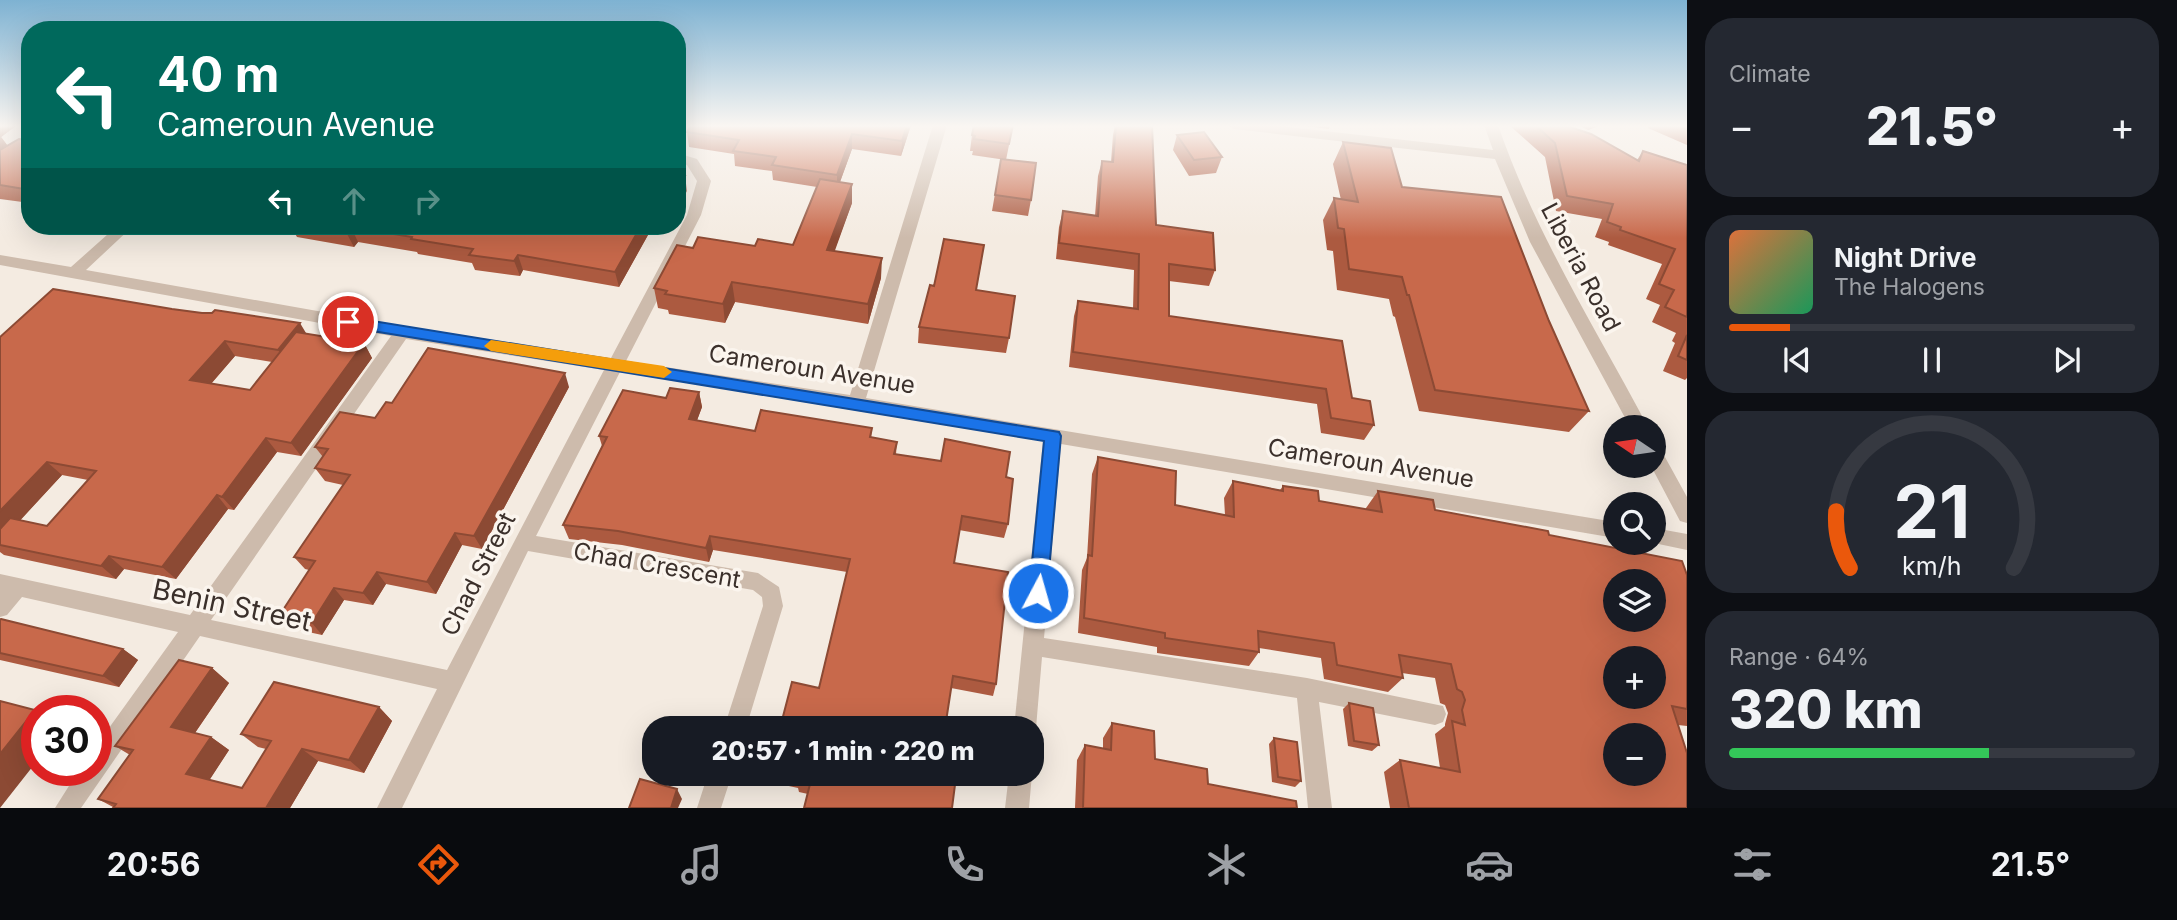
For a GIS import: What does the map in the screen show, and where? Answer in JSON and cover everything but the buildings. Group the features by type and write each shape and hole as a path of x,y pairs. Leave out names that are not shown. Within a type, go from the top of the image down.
{"street":[{"name":"Chad Street","path":"686,230 694,215 704,181 692,163"},
{"path":"856,403 929,163"},
{"name":"Liberia Road","path":"1503,163 1530,228 1632,415"},
{"path":"75,272 116,235"},
{"name":"Chad Street","path":"389,808 523,541 683,235"},
{"name":"Cameroun Avenue","path":"0,260 402,332 856,403 1603,528"},
{"path":"112,743 402,332"},
{"path":"1026,716 1053,436"},
{"path":"1666,475 1686,512"},
{"path":"1666,538 1687,542"},
{"name":"Chad Crescent","path":"523,541 758,582 772,593 773,606 738,716"},
{"path":"0,608 9,585"},
{"name":"Benin Street","path":"9,585 453,682"},
{"path":"1033,646 1307,689 1435,714"},
{"path":"1307,689 1320,808"},
{"path":"67,808 82,786"},
{"path":"709,808 716,786"},
{"path":"1017,808 1020,786"}],"slow traffic":[{"path":"491,346 664,372"}],"route":[{"path":"348,322 1053,436 1038,593"}]}
